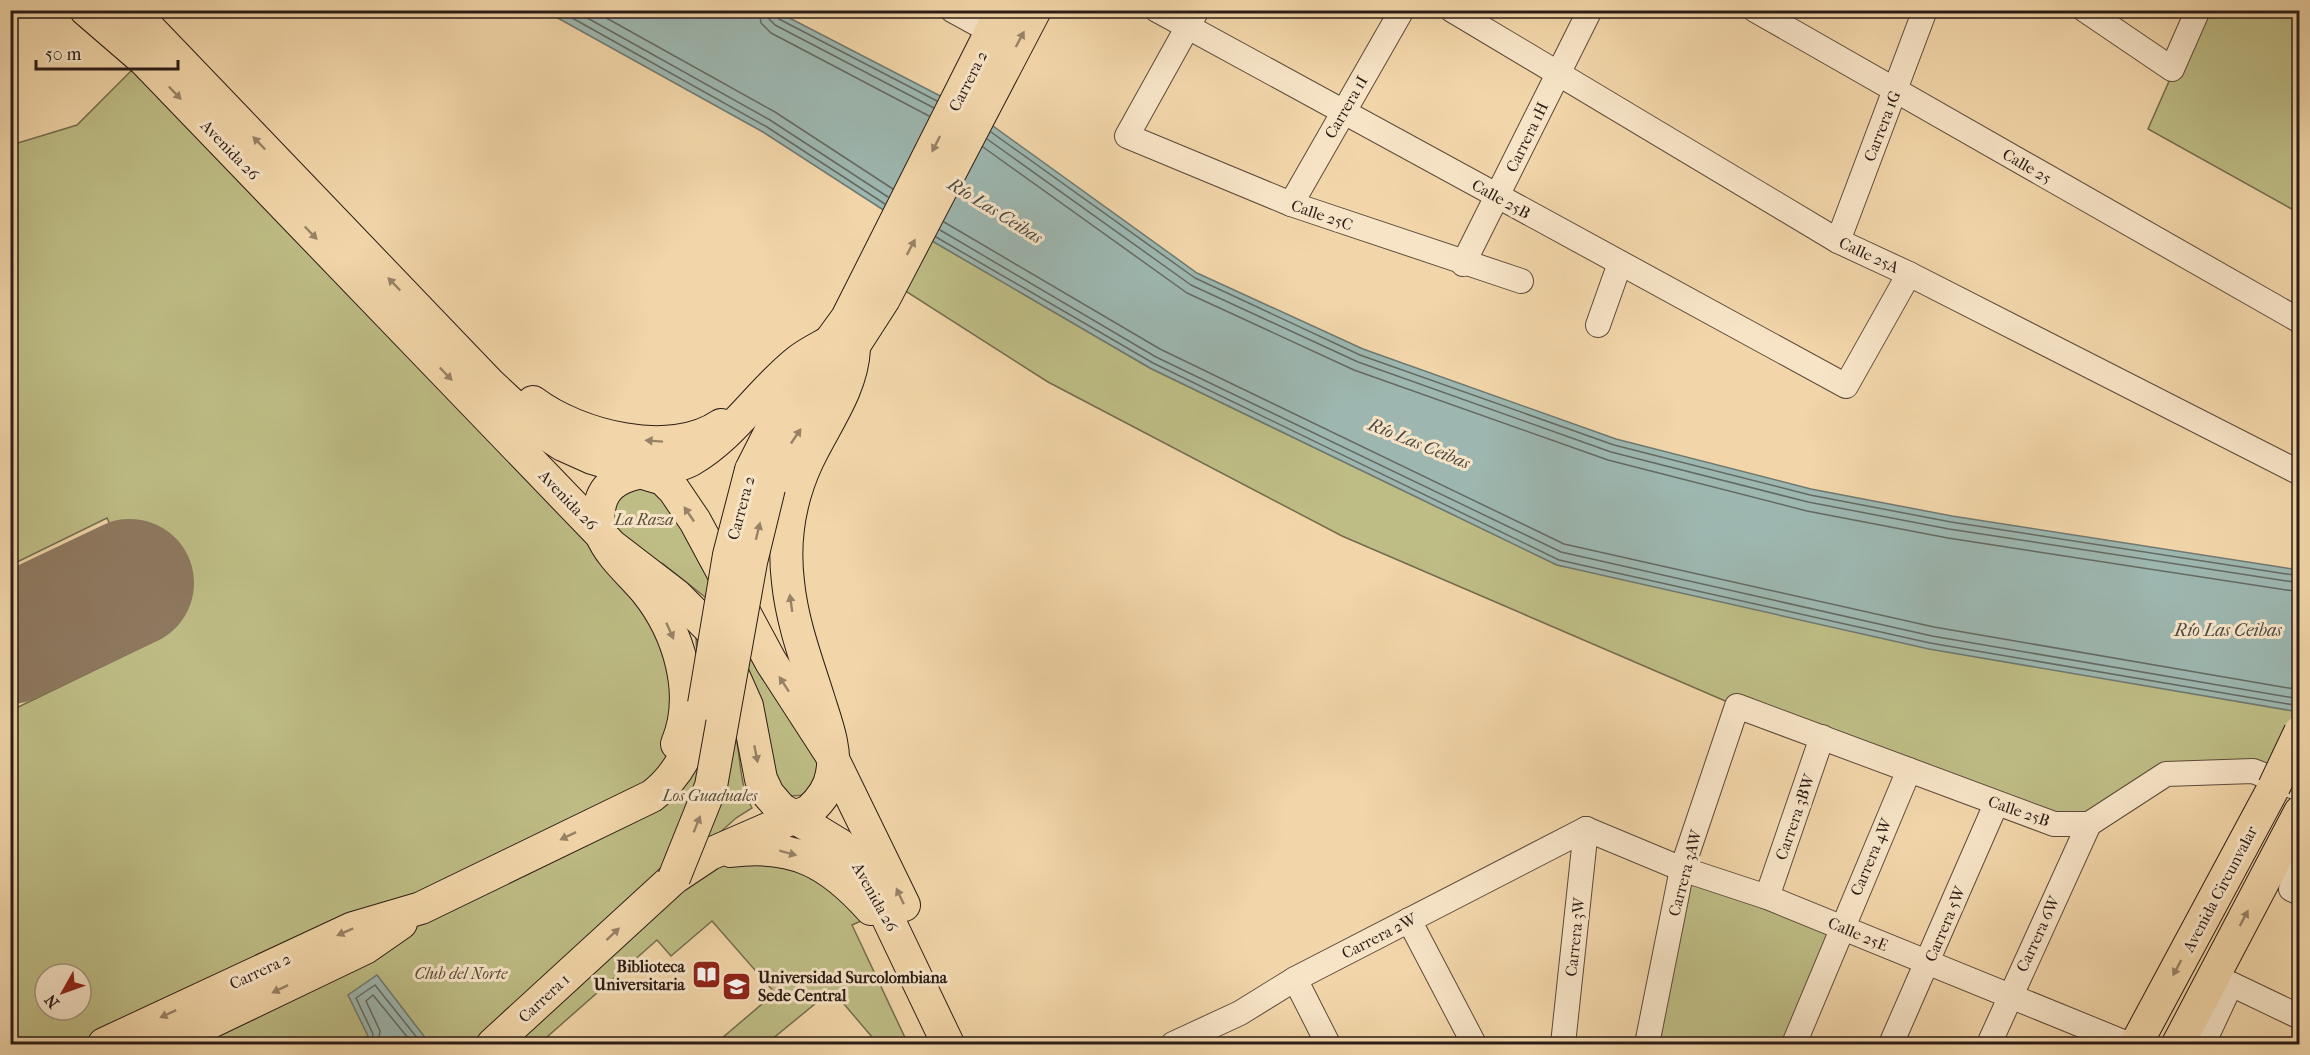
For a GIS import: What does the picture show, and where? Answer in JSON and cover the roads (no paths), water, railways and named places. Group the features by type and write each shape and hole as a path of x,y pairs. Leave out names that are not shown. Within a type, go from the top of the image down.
{"main road":[{"name":"Avenida 26","path":"86,10 144,60 600,533 638,568 677,596 715,634 747,706 761,779 768,794 781,809 840,845 858,863 897,937 948,1044"},
{"name":"Avenida 26","path":"128,10 143,22 490,384 537,428 563,446 582,454 663,479 695,521 771,662 834,760 878,849 968,1044"},
{"name":"Carrera 2","path":"165,1044 365,948 421,908 652,796 666,786 679,770 703,714 729,555 760,479 788,448 995,41 1035,10"},
{"name":"Carrera 2","path":"844,336 884,299 995,41"},
{"path":"418,309 465,340 493,369 540,407 590,431 638,440 665,442 687,439 716,428 763,396"},
{"path":"620,811 672,755 684,725 685,685 677,646 666,621 647,592 612,552 600,533 600,506 609,487 626,477 689,461 718,438 798,361 844,336 850,376 797,487 787,539 787,580 792,614 825,721 834,760"},
{"name":"Carrera 2","path":"674,878 701,814 713,777 751,562 760,479"},
{"name":"Avenida Circunvalar","path":"2136,1044 2287,788 2300,732"},
{"name":"Carrera 1","path":"493,1044 674,878 710,854 796,818 819,801 832,775 834,760"},
{"name":"Avenida Circunvalar","path":"2178,1044 2300,812"},
{"path":"710,854 755,848 774,850 819,862 844,880 897,937"},
{"name":"Carrera 2","path":"104,1044 352,928 421,908"}],"street":[{"name":"Calle 25B","path":"1157,10 1193,19 1343,112 1846,386 1909,274"},
{"name":"Carrera 1I","path":"1291,204 1402,10"},
{"name":"Calle 25A","path":"1452,10 1838,241 1909,274 2300,473"},
{"name":"Carrera 1H","path":"1463,264 1590,10"},
{"name":"Calle 25","path":"1755,10 2300,321"},
{"name":"Carrera 1G","path":"1838,241 1925,10"},
{"path":"2085,10 2172,69 2198,10"},
{"path":"953,11 995,41"},
{"name":"Calle 25C","path":"1193,19 1127,136 1291,204 1463,264 1521,281"},
{"path":"1598,325 1620,263"},
{"name":"Calle 25B","path":"1737,706 2054,824 2089,824"},
{"name":"Carrera 3AW","path":"1647,1044 1682,869 1737,706"},
{"name":"Carrera 3BW","path":"1767,897 1822,737"},
{"name":"Carrera 4W","path":"1794,1044 1841,927 1909,770"},
{"path":"2089,824 2166,774 2253,771 2287,788"},
{"name":"Carrera 5W","path":"1891,1044 1996,804"},
{"name":"Carrera 6W","path":"1989,1044 2089,824"},
{"name":"Calle 25E","path":"1586,829 1682,869 1767,897 2128,1044"},
{"name":"Carrera 2W","path":"1173,1044 1239,1012 1295,980 1586,829"},
{"name":"Carrera 3W","path":"1563,1044 1586,829"},
{"path":"2300,870 2291,889 2300,893"},
{"path":"1409,920 1474,1044"},
{"path":"1295,980 1328,1044"},
{"path":"2203,1044 2231,984 2300,1017"}],"water":[{"name":"Río Las Ceibas","path":"545,11 776,11 979,116 1197,273 1363,349 1616,439 1811,489 1952,516 2299,570 2299,712 1929,649 1557,565 1150,368 922,235 763,132"},
{"path":"377,975 430,1044 355,1044 368,1036 348,995"}],"place":[{"name":"Biblioteca Universitaria","path":"706,975"},
{"name":"Universidad Surcolombiana Sede Central","path":"737,986"}],"park label":[{"name":"La Raza","path":"644,519"},
{"name":"Los Guaduales","path":"710,795"},
{"name":"Club del Norte","path":"461,973"}]}
